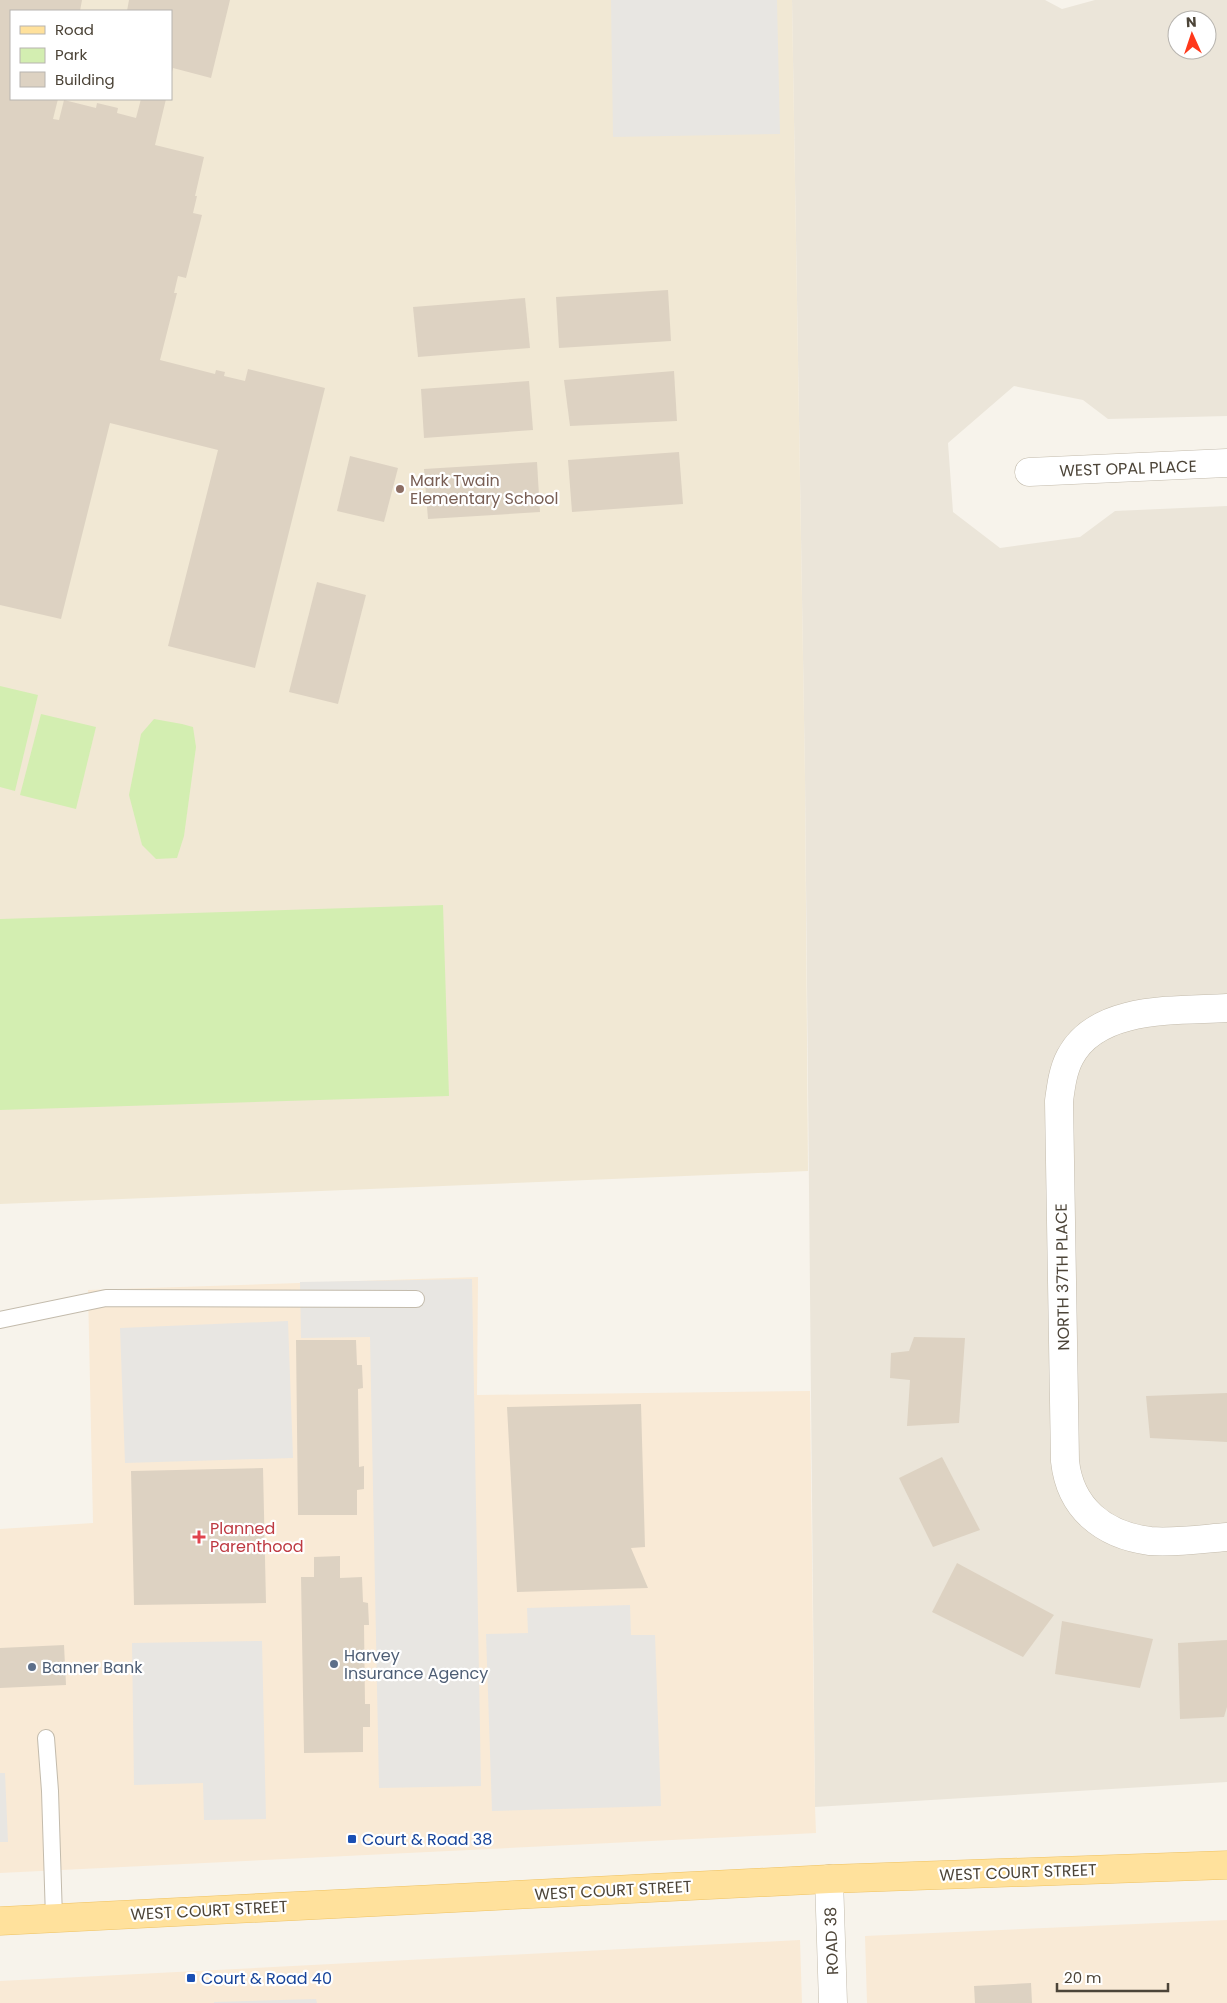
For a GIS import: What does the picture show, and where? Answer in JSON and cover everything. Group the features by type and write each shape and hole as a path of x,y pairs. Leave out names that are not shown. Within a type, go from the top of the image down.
{"main road":[{"name":"WEST COURT STREET","path":"0,1921 829,1879 1227,1865"}],"street":[{"name":"WEST OPAL PLACE","path":"1028,472 1227,463"},
{"name":"NORTH 37TH PLACE","path":"1227,1008 1144,1013 1123,1018 1096,1029 1080,1042 1070,1057 1063,1076 1059,1101 1065,1461 1067,1479 1074,1497 1085,1512 1103,1525 1127,1536 1150,1541 1227,1537"},
{"name":"ROAD 38","path":"829,1879 833,2003"}],"lane":[{"path":"0,1320 106,1298 416,1299"},
{"path":"46,1738 50,1791 54,1918"}],"shaded area":[{"name":"Mark Twain Elementary School","path":"0,0 792,0 805,777 808,1171 0,1204"},
{"path":"611,0 777,0 780,134 613,137"},
{"path":"792,0 1045,0 1062,9 1095,0 1227,0 1227,416 1108,419 1083,400 1014,386 948,443 953,512 1000,548 1080,537 1115,511 1227,506 1227,1782 815,1807 805,777"},
{"path":"478,1277 477,1395 810,1391 816,1833 0,1873 0,1529 93,1523 88,1290"},
{"path":"472,1279 481,1786 379,1788 370,1337 301,1338 300,1282"},
{"path":"288,1321 293,1458 125,1463 120,1328"},
{"path":"630,1605 631,1635 655,1635 661,1806 492,1811 486,1634 528,1633 527,1608"},
{"path":"262,1641 266,1819 204,1820 203,1783 134,1785 132,1643"},
{"path":"0,1773 5,1773 8,1842 0,1842"},
{"path":"1227,1920 1227,2003 867,2003 865,1936"},
{"path":"800,1940 802,2003 0,2003 0,1981"},
{"path":"316,1999 317,2003 214,2003 214,2002"}],"green space":[{"path":"0,686 38,695 15,791 0,787"},
{"path":"41,714 96,727 76,809 20,795"},
{"path":"154,719 193,727 196,747 184,836 177,858 156,859 142,845 129,795 141,734"},
{"path":"443,905 449,1096 0,1110 0,919"}],"building":[{"path":"0,0 82,0 80,10 10,10 10,100 58,100 53,119 59,120 64,100 96,108 97,103 118,108 117,113 136,118 141,100 166,100 155,145 204,157 193,213 202,215 186,278 178,276 174,293 177,293 160,360 215,374 216,370 225,372 224,376 245,381 248,369 325,388 255,668 168,646 218,450 110,423 61,619 0,605"},
{"path":"129,0 230,0 211,78 173,68 172,72 172,10 127,10"},
{"path":"668,290 671,341 559,348 556,297"},
{"path":"525,298 530,348 418,357 413,307"},
{"path":"674,371 677,421 570,426 564,380"},
{"path":"529,381 533,430 424,438 421,389"},
{"path":"679,452 683,504 572,512 568,460"},
{"path":"350,456 398,468 384,522 337,511"},
{"path":"537,462 540,512 428,519 424,469"},
{"path":"317,582 366,595 338,704 289,692"},
{"path":"914,1337 965,1338 959,1423 907,1426 910,1380 890,1378 891,1353 909,1351"},
{"path":"296,1340 356,1340 357,1365 362,1365 363,1388 358,1389 359,1467 364,1466 364,1489 357,1490 357,1515 298,1515"},
{"path":"1227,1393 1227,1442 1150,1438 1146,1396"},
{"path":"641,1404 645,1547 631,1548 648,1588 517,1592 507,1407"},
{"path":"942,1457 980,1530 933,1547 899,1478"},
{"name":"Planned Parenthood","path":"263,1468 266,1603 134,1605 131,1471"},
{"name":"Harvey Insurance Agency","path":"340,1556 340,1578 362,1577 363,1602 368,1603 369,1625 364,1625 365,1704 370,1704 370,1727 363,1727 363,1752 304,1753 301,1577 314,1577 314,1557"},
{"path":"957,1563 1054,1615 1023,1657 932,1612"},
{"path":"1062,1621 1153,1639 1140,1688 1055,1674"},
{"path":"1227,1640 1227,1707 1224,1717 1180,1719 1178,1643"},
{"name":"Banner Bank","path":"64,1645 66,1685 0,1688 0,1648"},
{"path":"1031,1983 1032,2003 975,2003 974,1986"}],"place":[{"name":"Mark Twain Elementary School","path":"400,489"},
{"name":"Planned Parenthood","path":"199,1537"},
{"name":"Harvey Insurance Agency","path":"334,1664"},
{"name":"Banner Bank","path":"32,1667"},
{"name":"Court & Road 38","path":"352,1839"},
{"name":"Court & Road 40","path":"191,1978"}]}
